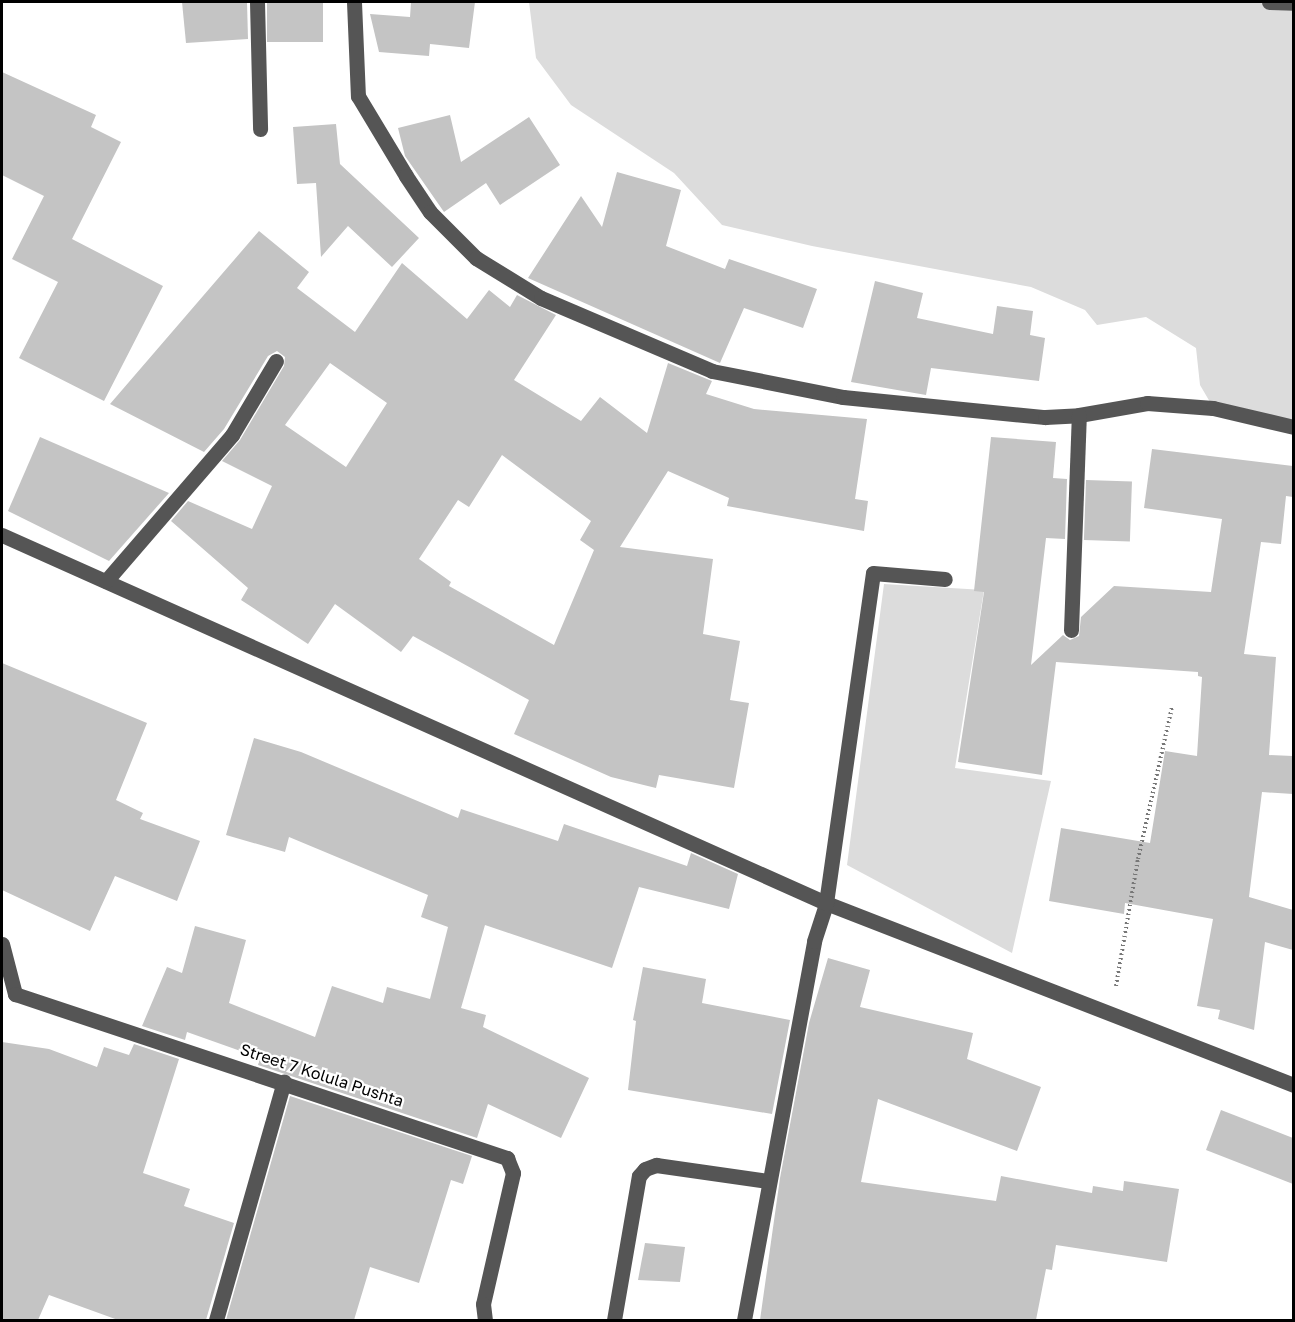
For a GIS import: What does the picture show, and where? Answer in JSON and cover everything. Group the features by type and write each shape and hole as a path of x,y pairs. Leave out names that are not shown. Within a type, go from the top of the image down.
{"street":[{"path":"257,2 260,129"},
{"path":"354,2 358,96 406,176 430,212 476,258 541,298 712,371 843,397 1045,417 1079,415 1148,403 1214,408 1293,427"},
{"path":"1269,2 1293,3"},
{"path":"106,581 232,435 276,361"},
{"path":"1071,630 1079,415"},
{"path":"2,535 826,903 1293,1085"},
{"path":"744,1320 814,941 826,903 873,573 945,579"},
{"name":"Street 7 Kolula Pushta","path":"2,944 15,994 284,1081 507,1158 513,1173 483,1304 485,1320"},
{"path":"216,1320 284,1081"},
{"path":"614,1320 639,1176 645,1169 656,1165 768,1181"}],"path":[{"path":"1111,1013 1138,859 1172,707"}],"shaded area":[{"path":"529,2 1293,2 1293,423 1217,414 1200,385 1196,348 1146,317 1097,325 1085,310 1031,287 812,246 722,225 674,173 571,105 536,58"},
{"path":"884,584 984,590 955,768 1051,781 1012,953 847,865"}],"building":[{"path":"182,2 247,2 248,39 186,43"},
{"path":"267,2 323,2 323,42 267,42"},
{"path":"411,2 475,2 469,48 430,44 429,56 379,52 370,14 410,17"},
{"path":"2,72 96,115 91,127 121,142 72,239 163,286 104,401 19,358 58,282 12,259 44,196 2,175"},
{"path":"450,115 461,162 529,117 560,165 500,205 486,183 444,212 405,156 398,128"},
{"path":"336,124 340,164 419,238 392,267 348,226 321,257 316,183 297,184 293,127"},
{"path":"617,172 681,190 666,246 725,269 729,259 817,289 803,328 744,308 720,363 528,278 581,196 602,227"},
{"path":"259,231 309,272 297,288 355,332 402,263 467,319 489,290 510,307 517,295 556,315 514,380 581,421 600,397 647,433 668,363 712,381 706,394 754,409 867,419 855,499 868,501 864,531 727,506 729,498 668,471 620,547 713,559 703,634 740,641 730,700 749,703 734,788 659,775 656,788 611,777 514,734 529,700 413,636 401,652 335,604 308,644 241,600 248,588 171,521 188,501 252,529 272,486 222,461 240,440 284,366 285,357 277,351 268,356 224,429 204,452 110,404","holes":["330,363 387,403 346,467 285,425","502,455 591,521 580,540 594,550 554,645 449,586 451,582 419,559 458,500 469,507"]},
{"path":"875,281 923,293 917,318 993,334 997,306 1033,311 1030,335 1045,338 1039,381 931,368 926,395 851,382"},
{"path":"40,437 169,493 109,561 8,511"},
{"path":"991,437 1056,442 1053,478 1067,479 1065,539 1046,538 1031,665 1063,635 1070,640 1079,636 1081,617 1114,586 1211,592 1222,519 1144,508 1152,449 1293,466 1293,497 1286,496 1281,544 1261,542 1244,654 1276,657 1269,755 1293,756 1293,794 1262,792 1249,897 1293,910 1293,950 1265,942 1254,1030 1218,1019 1220,1010 1197,1006 1213,919 1125,903 1124,914 1049,901 1061,828 1150,843 1165,751 1197,756 1202,677 1198,676 1198,672 1056,662 1042,775 958,762 984,592 974,591"},
{"path":"1086,480 1132,482 1130,542 1084,540"},
{"path":"2,663 147,723 116,800 143,813 140,819 200,841 177,901 115,876 90,931 2,890"},
{"path":"254,738 301,752 458,818 461,809 558,841 564,824 687,866 691,853 738,874 729,909 639,887 612,968 485,925 461,1008 486,1015 483,1027 589,1078 561,1138 488,1104 477,1138 258,1065 260,1058 187,1032 185,1040 142,1026 167,967 182,973 195,926 246,940 229,1003 315,1037 332,986 383,1003 387,987 430,999 448,927 421,917 428,895 289,837 285,852 226,835"},
{"path":"828,958 870,970 860,1007 973,1033 967,1059 1041,1087 1017,1151 878,1099 861,1182 996,1201 1001,1176 1092,1193 1093,1186 1123,1191 1124,1181 1179,1189 1167,1262 1056,1245 1052,1270 1046,1269 1036,1320 760,1320 780,1178 809,1023"},
{"path":"643,967 706,979 702,1003 790,1020 772,1114 628,1090 636,1021 633,1020"},
{"path":"2,1042 49,1049 97,1067 104,1047 129,1055 134,1044 179,1059 143,1173 190,1189 184,1206 234,1223 206,1320 118,1320 49,1295 38,1320 2,1320"},
{"path":"290,1096 472,1156 463,1184 451,1180 419,1283 370,1267 354,1320 226,1320"},
{"path":"1221,1110 1293,1138 1293,1184 1206,1150"},
{"path":"645,1243 685,1247 680,1282 638,1280"}]}
